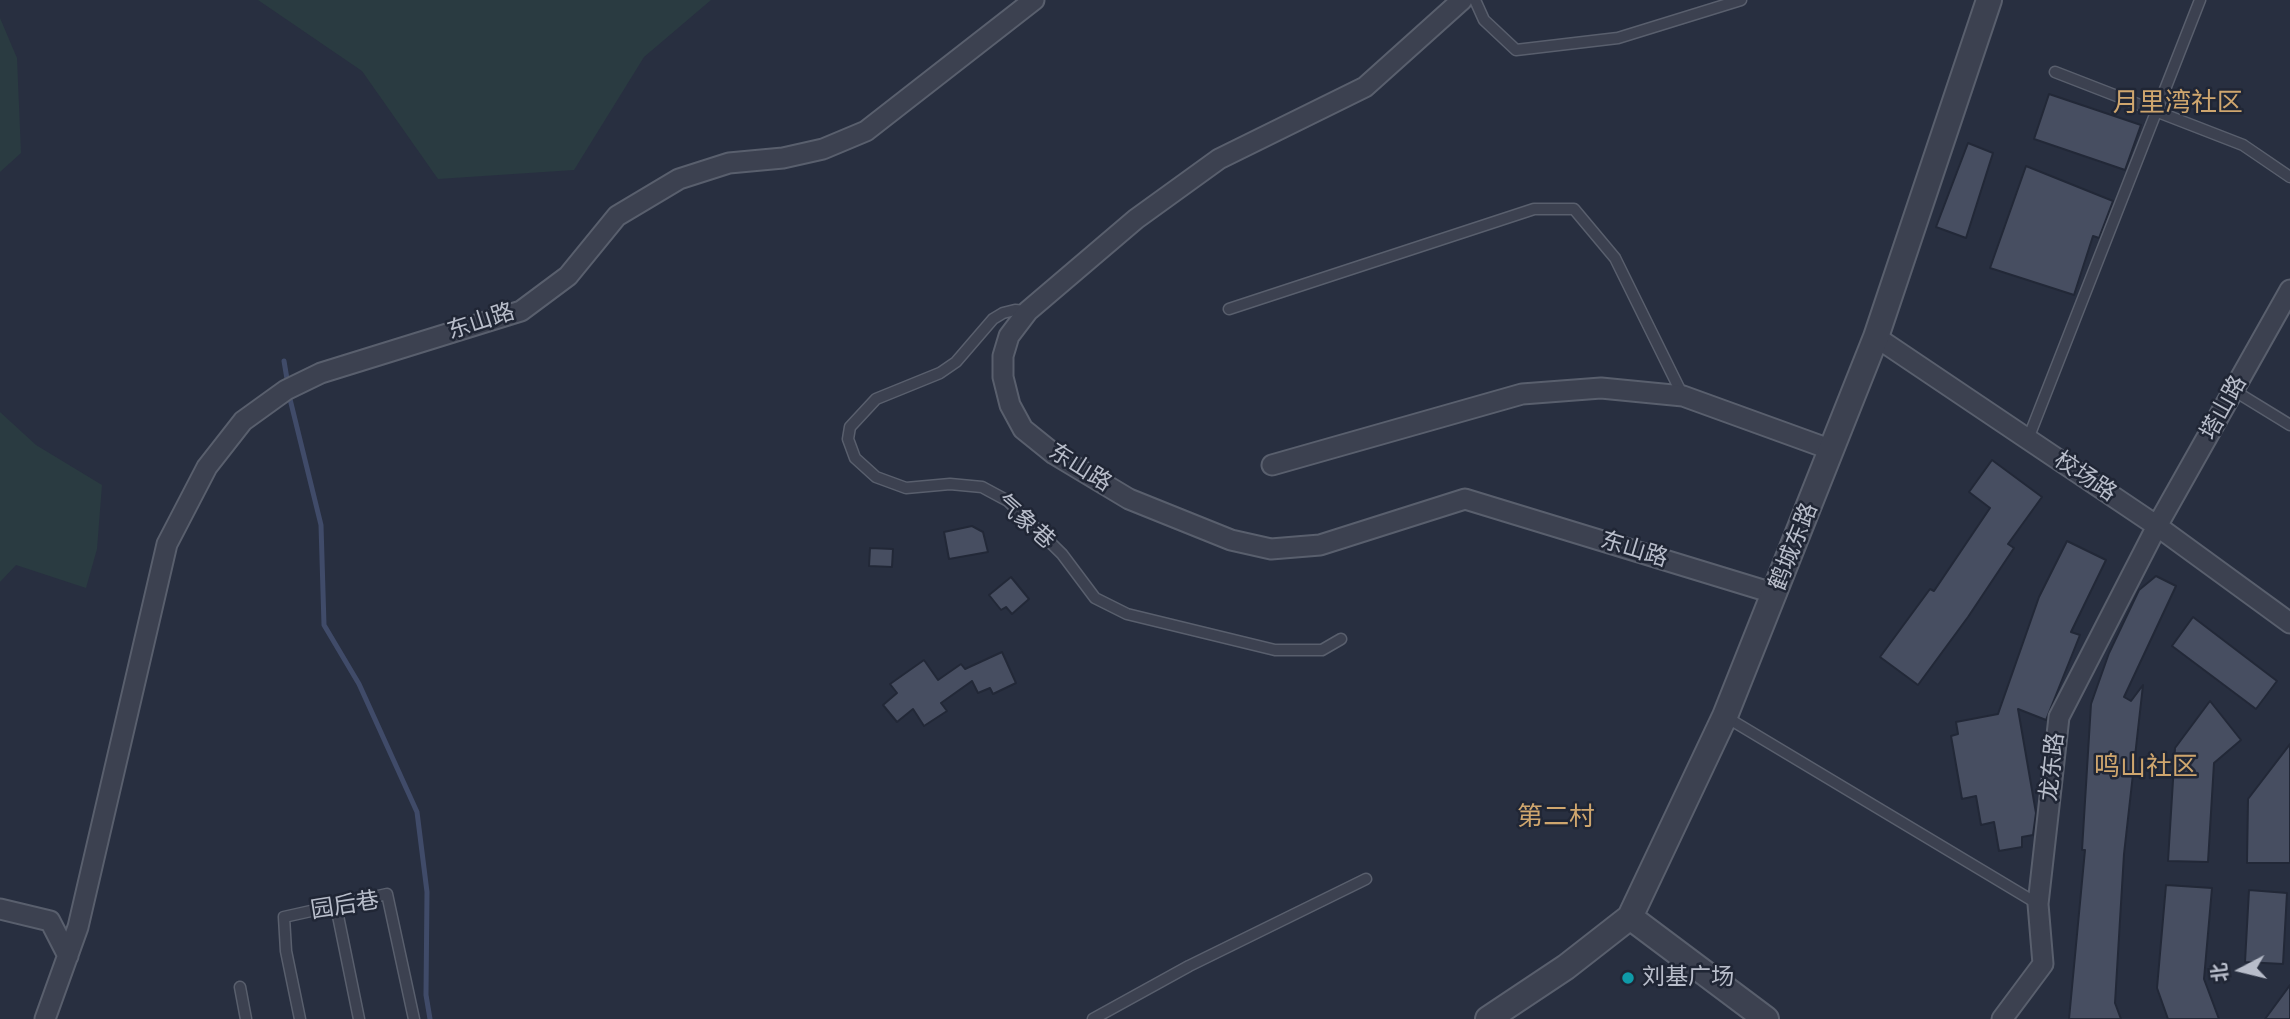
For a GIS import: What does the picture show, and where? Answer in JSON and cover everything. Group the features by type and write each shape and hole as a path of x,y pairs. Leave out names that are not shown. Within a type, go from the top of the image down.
{"street":[{"name":"东山路","path":"46,1019 78,928 167,544 207,467 243,421 293,387 321,373 522,311 568,275 617,216 679,178 729,163 783,158 823,149 866,131 1034,0"},
{"name":"东山路","path":"1462,0 1365,88 1219,159 1136,219 1028,311 1009,336 1003,356 1003,377 1010,405 1023,429 1054,454 1129,499 1231,540 1289,549 1320,545 1465,499 1776,594"},
{"name":"鹤城东路","path":"1488,1019 1566,967 1630,917 1724,716 1776,594 1877,337 1989,0"},
{"name":"塔山路","path":"2157,526 2290,290"},
{"name":"校场路","path":"1877,337 2157,526 2290,623"},
{"path":"1272,465 1522,394 1601,388 1683,396 1832,450"},
{"name":"龙东路","path":"2002,1019 2043,964 2038,904 2059,717 2157,526"},
{"path":"0,909 50,921 68,956"},
{"path":"1630,917 1766,1019"}],"lane":[{"path":"1475,0 1484,20 1516,50 1618,38 1741,0"},
{"path":"2028,439 2200,0"},
{"path":"2055,72 2243,145 2290,177"},
{"path":"1229,309 1534,209 1574,209 1615,258 1683,396"},
{"name":"气象巷","path":"1028,311 1003,313 993,319 956,362 940,373 876,399 850,427 848,439 855,458 876,477 906,488 950,484 982,488 1008,501 1062,554 1095,598 1127,614 1275,650 1322,650 1341,639"},
{"path":"2233,390 2290,425"},
{"path":"1724,716 2038,904"},
{"path":"1093,1019 1189,966 1367,879"},
{"name":"园后巷","path":"300,1019 286,951 284,916 387,894 414,1019"},
{"path":"336,906 359,1019"},
{"path":"240,987 246,1019"}],"shaded area":[{"path":"258,0 711,0 644,57 574,170 438,179 362,71"},
{"path":"0,18 17,58 21,153 0,172"},
{"path":"0,412 36,445 102,485 97,549 86,588 16,565 0,582"}],"building":[{"path":"2049,94 2141,125 2125,170 2034,139"},
{"path":"1968,143 1993,153 1966,238 1936,227"},
{"path":"2026,166 2113,201 2099,238 2093,236 2074,295 1990,268"},
{"path":"1992,460 2042,497 2008,544 2014,548 1918,685 1880,657 1930,589 1934,591 1990,508 1969,492"},
{"path":"972,526 983,532 988,552 949,559 944,532"},
{"path":"2067,541 2106,560 2071,632 2080,635 2046,720 2018,709 2036,813 2033,835 2022,837 2022,847 1999,851 1994,822 1981,825 1976,796 1962,799 1951,736 1958,734 1956,722 1998,714 2039,597"},
{"path":"870,548 893,549 892,567 869,566"},
{"path":"2156,576 2176,586 2124,697 2131,701 2143,685 2124,854 2115,1003 2121,1019 2069,1019 2085,850 2082,850 2091,704 2109,653 2139,590"},
{"path":"1011,577 1029,599 1012,614 1006,607 1001,610 989,595"},
{"path":"2193,617 2277,681 2256,709 2172,646"},
{"path":"1002,652 1016,683 993,694 990,688 978,693 972,681 941,703 947,711 924,726 913,709 897,722 883,705 897,693 890,684 924,660 938,680 961,664 965,669"},
{"path":"2210,701 2241,740 2214,763 2208,862 2168,861 2175,748"},
{"path":"2290,744 2290,863 2247,863 2248,799"},
{"path":"2166,885 2212,888 2204,979 2219,1019 2168,1019 2157,988"},
{"path":"2249,890 2287,893 2283,964 2245,962"},
{"path":"2290,985 2290,1019 2265,1019"}],"waterway":[{"path":"284,361 288,385"},
{"path":"289,395 321,525 324,625 359,684 417,812 427,892 426,995 430,1019"}],"place":[{"name":"刘基广场","path":"1628,978"}],"district":[{"name":"月里湾社区","path":"2178,104"},
{"name":"鸣山社区","path":"2146,768"},
{"name":"第二村","path":"1556,818"}]}
